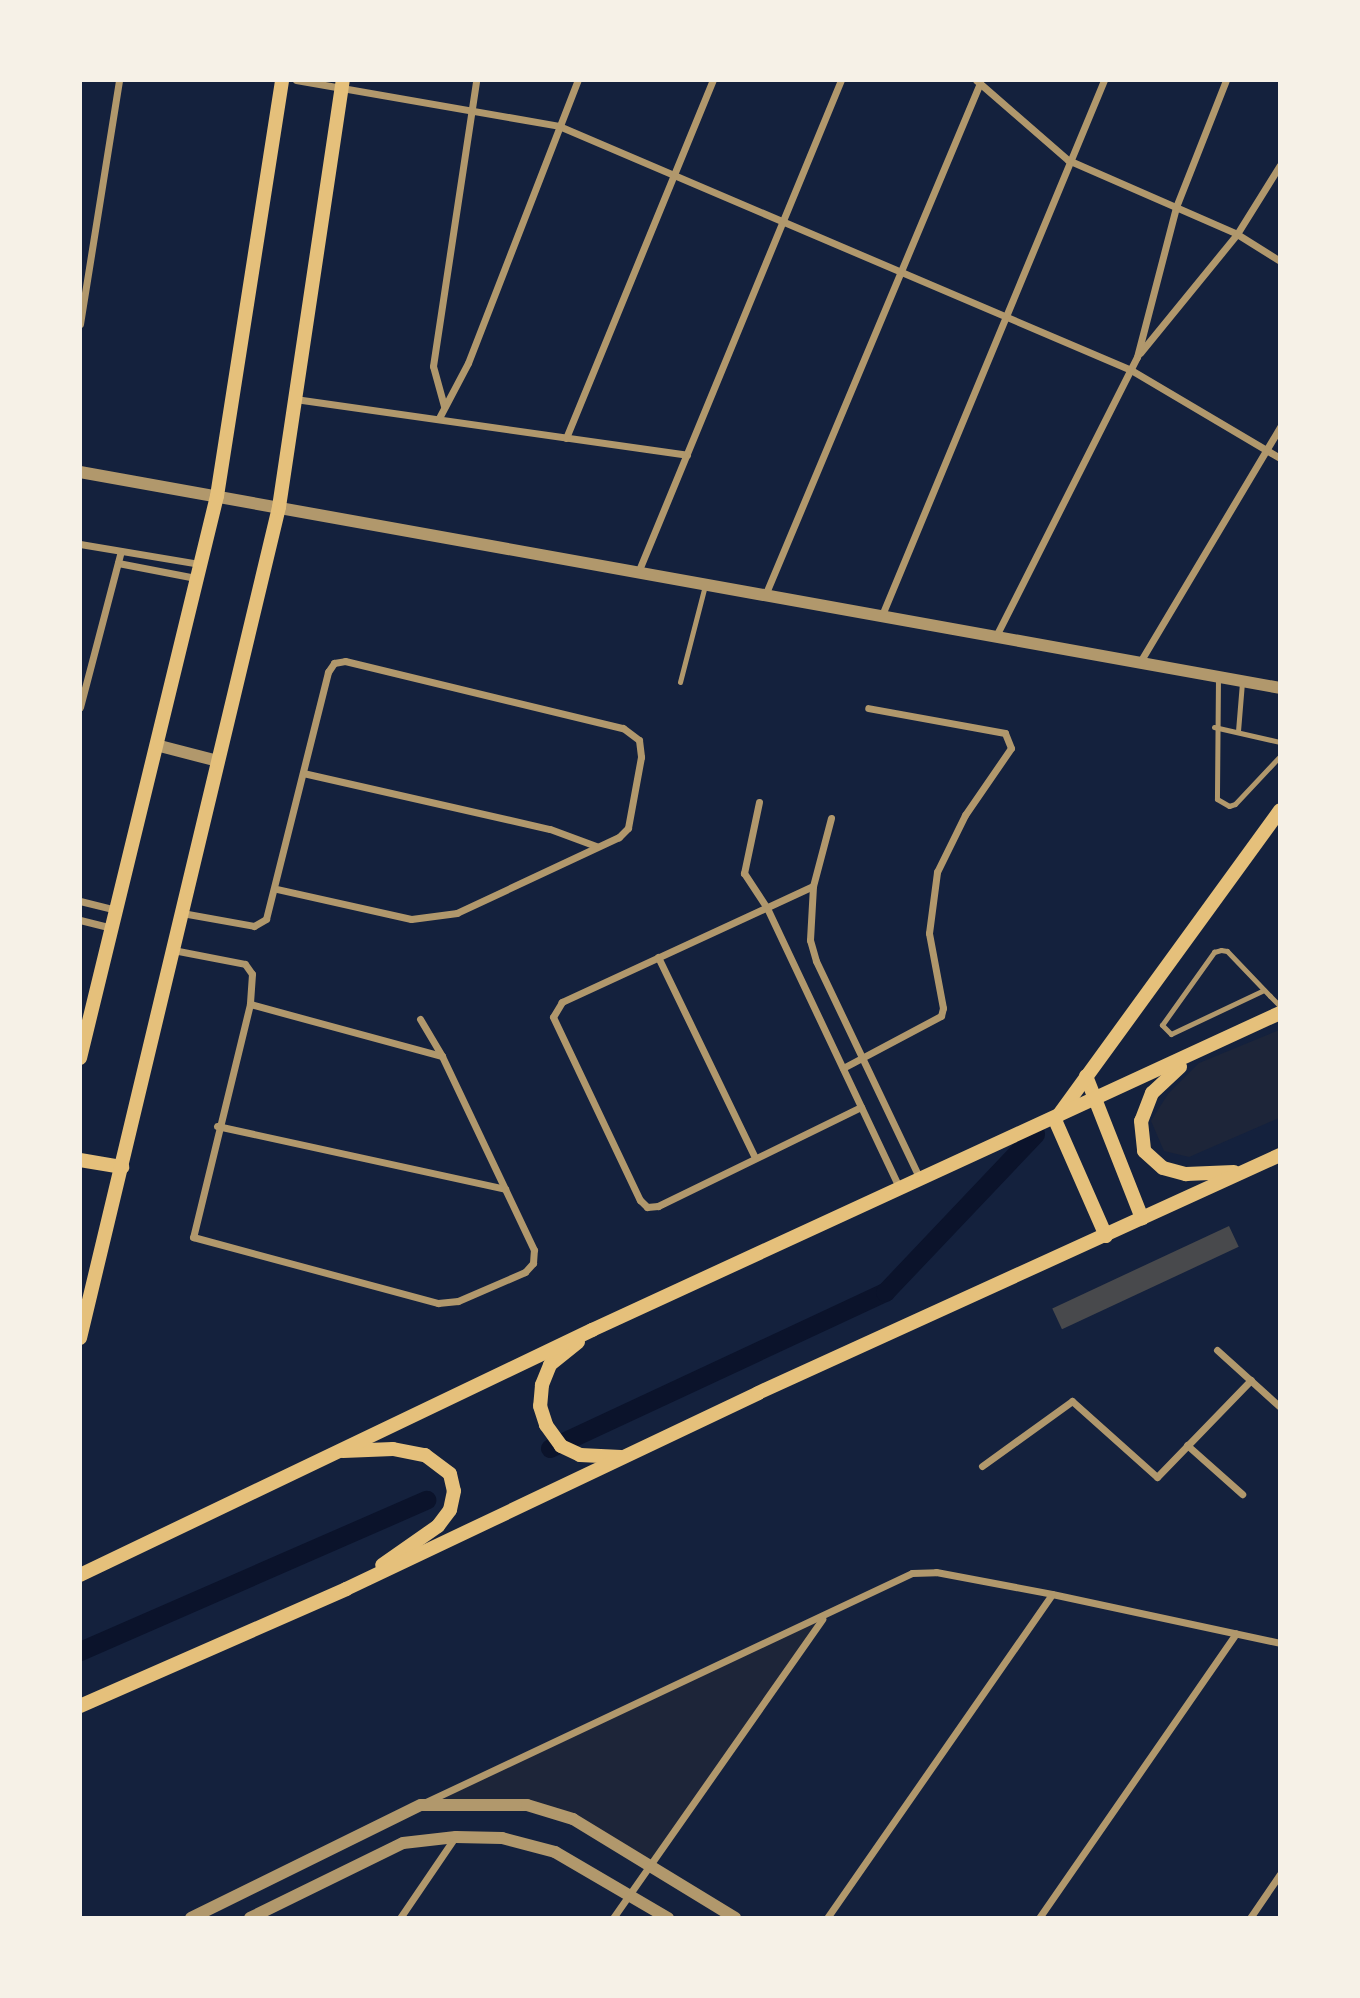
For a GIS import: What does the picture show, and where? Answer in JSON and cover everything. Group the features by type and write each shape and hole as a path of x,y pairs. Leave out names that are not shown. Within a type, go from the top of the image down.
{"main road":[{"path":"80,1058 217,496 282,80"},
{"path":"80,1338 279,507 343,84"},
{"path":"1055,1120 1279,810"},
{"path":"84,1570 898,1186 1055,1120 1279,1013"},
{"path":"1191,1057 1152,1093 1141,1121 1144,1151 1163,1168 1186,1174 1243,1172"},
{"path":"1086,1076 1142,1218"},
{"path":"1055,1120 1106,1236"},
{"path":"80,1706 346,1589 622,1457 1279,1155"},
{"path":"80,1160 122,1167"},
{"path":"592,1330 550,1365 540,1406 561,1446 580,1455 622,1457"},
{"path":"337,1451 393,1449 425,1455 450,1474 454,1491 450,1510 438,1526 346,1589"}],"street":[{"path":"80,324 119,80"},
{"path":"296,80 343,84 559,126 902,270 1131,370 1279,458"},
{"path":"444,406 433,366 476,80"},
{"path":"439,418 468,363 578,80"},
{"path":"566,438 713,80"},
{"path":"639,570 841,80"},
{"path":"882,615 1068,160 1104,80"},
{"path":"996,636 1137,357 1176,207 1226,80"},
{"path":"766,593 978,82 1068,160 1237,234 1279,261"},
{"path":"1137,357 1237,234 1279,165"},
{"path":"295,399 687,455"},
{"path":"1140,662 1279,428"},
{"path":"80,472 706,582 1279,688"},
{"path":"80,544 121,551 199,571"},
{"path":"80,707 121,551"},
{"path":"118,563 199,571"},
{"path":"182,913 254,926 266,919 277,889 328,672 334,663 345,661 623,728 639,740 642,747 628,828 457,913 436,919 411,919 277,889"},
{"path":"843,1068 941,1016 943,1008 929,933 937,872 965,815 1011,748 1005,733 868,708"},
{"path":"156,745 218,761"},
{"path":"303,773 550,829 596,846"},
{"path":"760,802 744,873 767,908 898,1186"},
{"path":"831,818 813,886 810,940 816,961 919,1177"},
{"path":"813,886 562,1002 553,1017 640,1200 647,1207 658,1206 754,1156 861,1107"},
{"path":"80,901 116,910"},
{"path":"80,920 112,928"},
{"path":"173,950 244,964 252,974 250,1004 217,1126 193,1237 438,1303 477,1294 525,1272 534,1263 534,1250 442,1056 420,1019"},
{"path":"659,957 754,1156"},
{"path":"250,1004 442,1056"},
{"path":"217,1126 505,1189"},
{"path":"1217,1350 1279,1407"},
{"path":"982,1466 1072,1401 1157,1477 1251,1380"},
{"path":"1187,1446 1242,1494"},
{"path":"191,1917 421,1805 822,1619 890,1579 912,1573 936,1572 1052,1594 1279,1643"},
{"path":"827,1917 1052,1594"},
{"path":"613,1917 822,1619"},
{"path":"1039,1917 1236,1634"},
{"path":"421,1805 527,1805 573,1819 651,1863 735,1917"},
{"path":"400,1917 456,1837"},
{"path":"250,1917 403,1843 456,1837 502,1838 555,1852 668,1917"},
{"path":"1250,1917 1279,1874"}],"lane":[{"path":"680,682 706,582"},
{"path":"1218,677 1214,727 1217,799 1222,804 1235,804 1279,756"},
{"path":"1238,731 1242,681"},
{"path":"1214,727 1279,742"},
{"path":"1264,990 1171,1034 1161,1025 1214,952 1227,951 1264,990 1279,1006"}],"shaded area":[{"path":"1279,1030 1279,1118 1189,1157 1164,1151 1151,1121 1168,1094 1199,1063"},
{"path":"822,1619 651,1863 573,1819 527,1805 421,1805"}],"building":[{"path":"1229,1226 1239,1247 1062,1329 1052,1308"}],"waterway":[{"path":"550,1448 885,1292 1035,1134"},
{"path":"80,1651 426,1500"}]}
